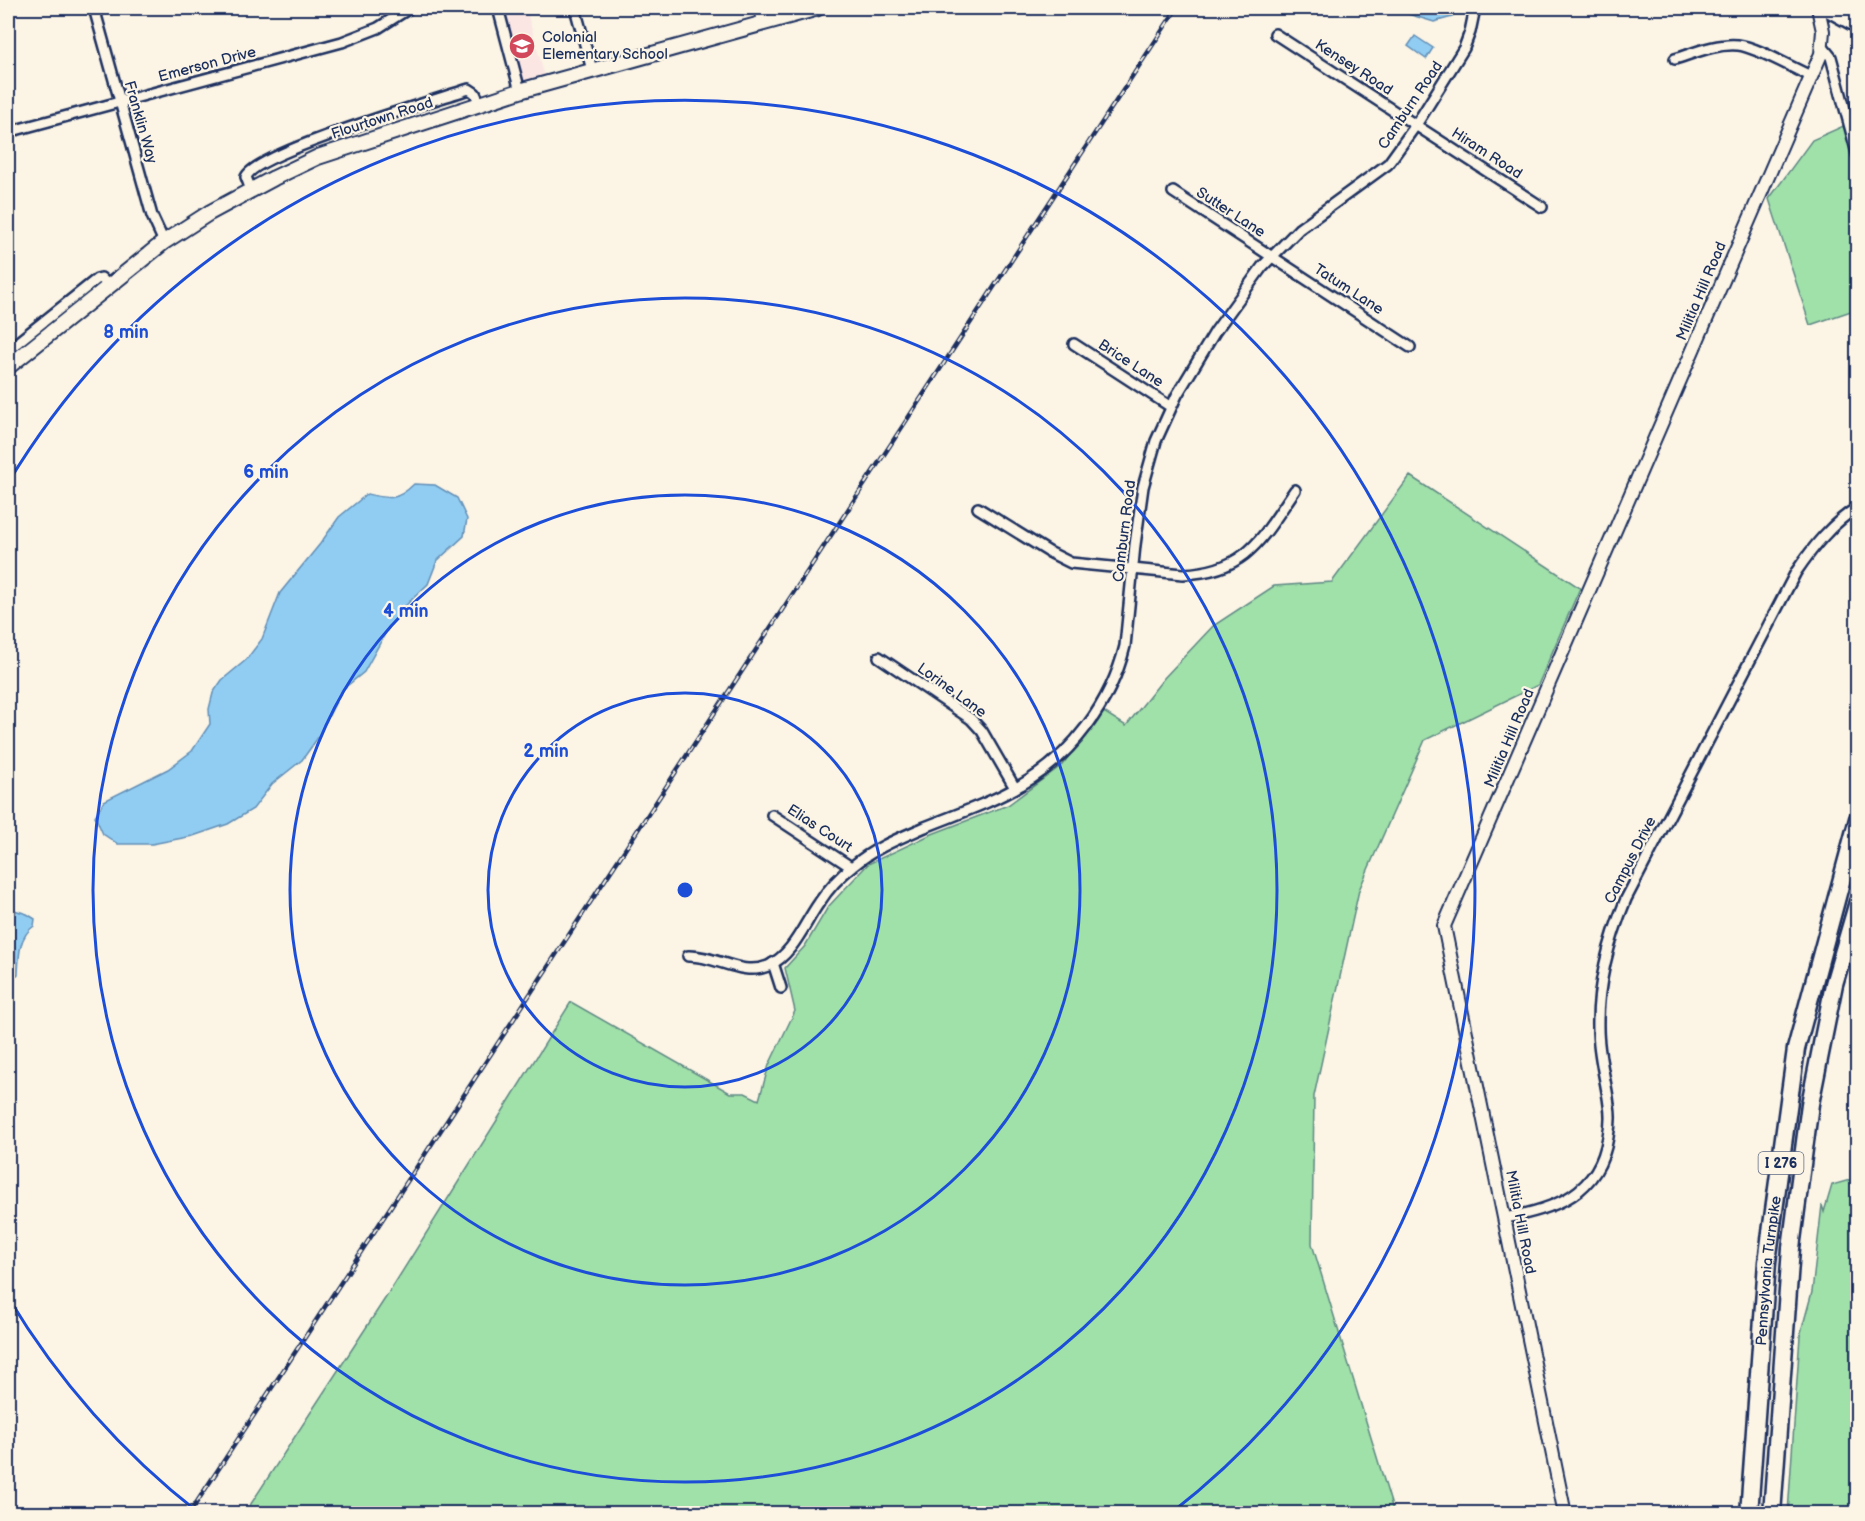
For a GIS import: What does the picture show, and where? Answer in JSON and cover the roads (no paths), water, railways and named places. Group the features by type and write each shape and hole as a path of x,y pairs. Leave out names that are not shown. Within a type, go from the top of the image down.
{"highway":[{"name":"Pennsylvania Turnpike","path":"1749,1514 1767,1262 1796,1048 1857,819"},
{"name":"Pennsylvania Turnpike","path":"1772,1514 1791,1248 1810,1104 1834,984 1857,902"}],"main road":[{"name":"Flourtown Road","path":"8,367 164,242 209,213 318,157 519,91 818,8"},
{"path":"1827,8 1857,25"}],"street":[{"name":"Franklin Way","path":"94,8 152,216 164,242"},
{"path":"498,8 519,91"},
{"path":"575,8 592,70"},
{"path":"759,8 763,22"},
{"name":"Camburn Road","path":"773,963 791,946 828,891 851,867 891,842 1015,788 1036,776 1077,739 1113,682 1125,646 1143,487 1156,441 1171,407 1215,332 1262,267 1299,229 1388,164 1416,125 1464,48 1470,32 1474,8"},
{"name":"Militia Hill Road","path":"1565,1514 1444,926 1823,47 1823,30 1818,8"},
{"name":"Emerson Drive","path":"8,132 365,34 408,9"},
{"name":"Kensey Road","path":"1275,34 1416,125"},
{"path":"1675,59 1716,47 1738,45 1810,76"},
{"path":"1823,47 1831,57 1857,157"},
{"name":"Hiram Road","path":"1416,125 1542,207"},
{"name":"Sutter Lane","path":"1173,192 1272,257"},
{"name":"Tatum Lane","path":"1272,257 1410,347"},
{"path":"8,350 97,279 105,280 109,286"},
{"name":"Brice Lane","path":"1074,344 1171,407"},
{"path":"978,508 1071,563 1183,574 1210,572 1242,557 1253,548 1295,490"},
{"name":"Campus Drive","path":"1505,1218 1539,1212 1560,1203 1581,1189 1597,1169 1607,1146 1610,1119 1610,1105 1599,1051 1599,994 1618,918 1796,572 1822,537 1857,507"},
{"name":"Lorine Lane","path":"879,657 971,719 982,731 1015,788"},
{"name":"Elias Court","path":"772,815 851,867"},
{"path":"688,956 708,957 751,970 773,963 781,988"}],"water":[{"path":"1395,8 1457,8 1452,17 1434,22"},
{"path":"1415,36 1433,48 1426,59 1408,46"},
{"path":"414,484 435,485 457,498 467,519 464,536 437,561 428,584 390,625 364,672 342,690 317,739 302,760 272,784 253,809 228,824 193,836 152,844 118,844 103,834 95,816 104,801 168,769 192,751 210,724 209,709 213,693 222,680 246,660 262,639 280,593 339,517 367,494 381,497 397,496"},
{"path":"8,908 35,919 34,926 22,942 18,975 8,975 10,927"}],"railway":[{"path":"189,1514 1177,8"}],"place":[{"name":"Colonial Elementary School","path":"522,46"}]}
